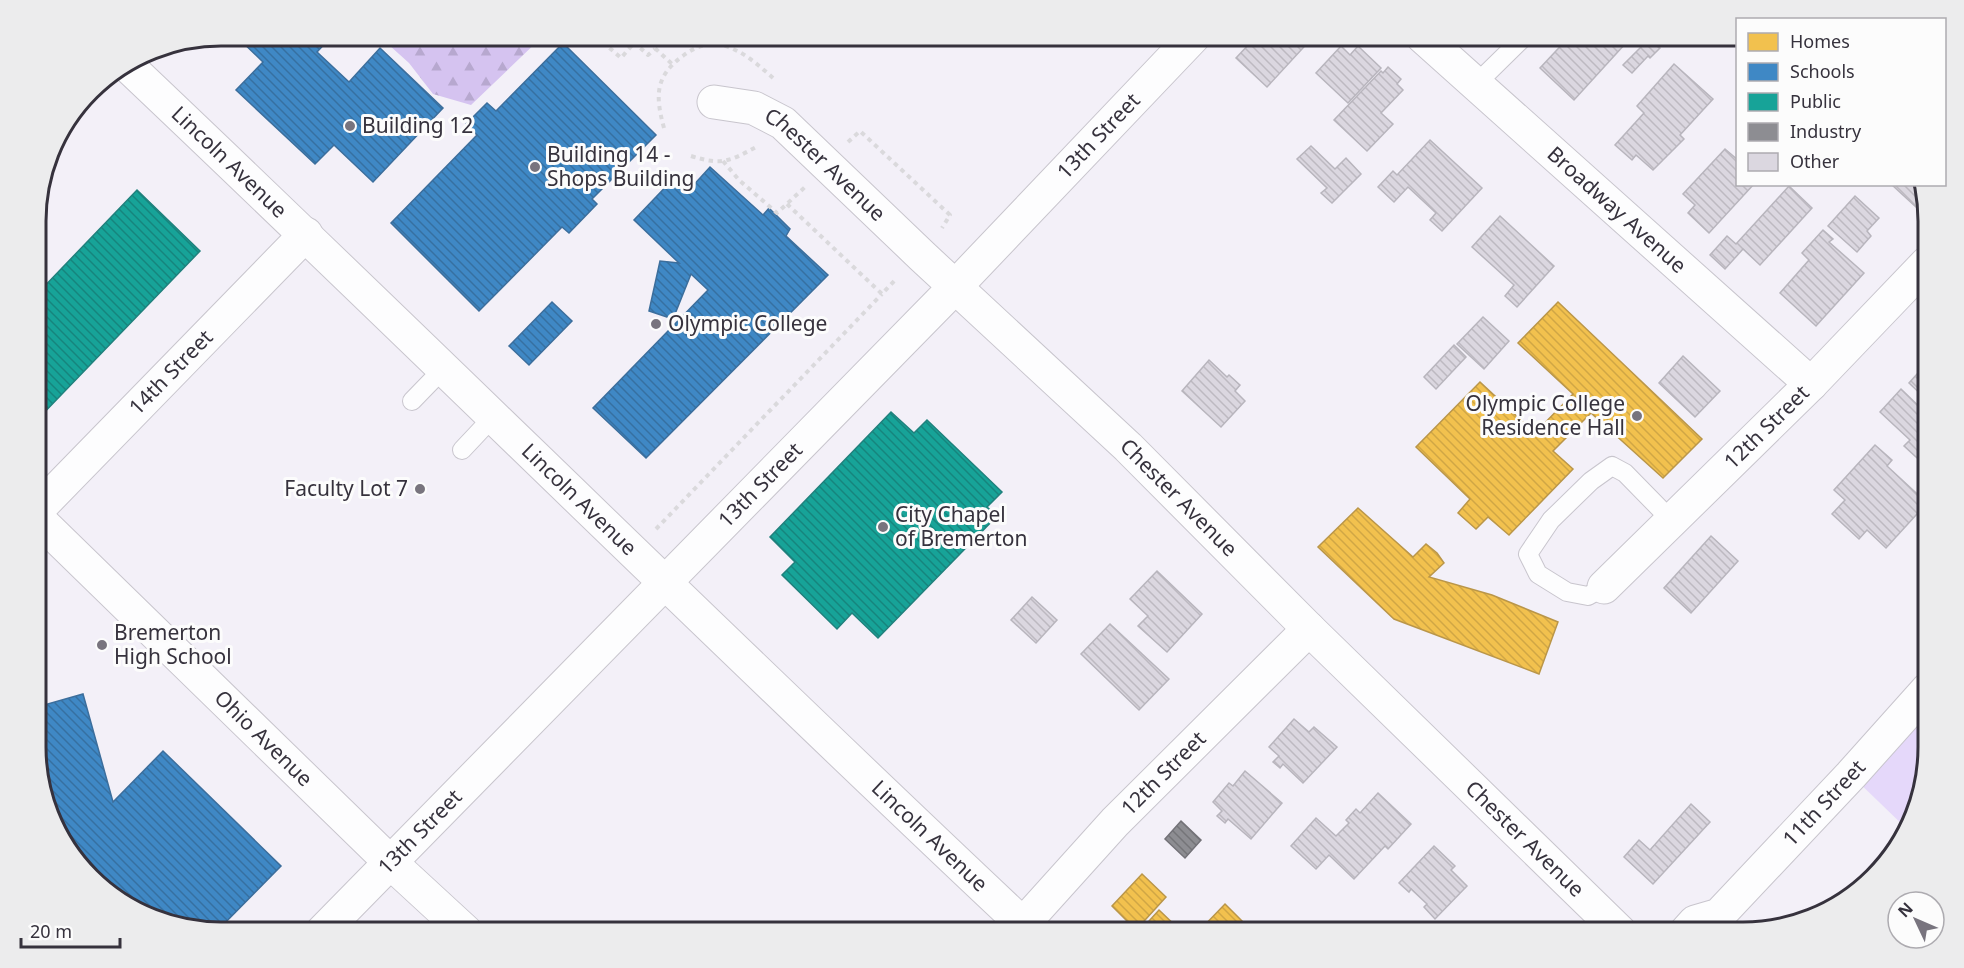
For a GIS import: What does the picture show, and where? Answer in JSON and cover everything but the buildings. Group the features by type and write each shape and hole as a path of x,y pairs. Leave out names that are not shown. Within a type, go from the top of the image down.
{"street":[{"name":"13th Street","path":"332,922 956,287 1184,47"},
{"name":"Broadway Avenue","path":"1434,47 1810,384"},
{"name":"Lincoln Avenue","path":"133,71 306,234 664,583 1020,921"},
{"name":"Chester Avenue","path":"714,102 754,108 783,123 1128,447 1309,629 1609,921"},
{"name":"14th Street","path":"46,500 306,234"},
{"name":"12th Street","path":"1605,588 1810,384 1918,272"},
{"name":"Ohio Avenue","path":"46,527 390,862 455,922"},
{"name":"12th Street","path":"1032,921 1115,822 1309,629"},
{"name":"11th Street","path":"1721,921 1918,700"}],"lane":[{"path":"1476,84 1514,47"},
{"path":"412,401 444,368"},
{"path":"462,450 493,417"},
{"path":"1605,588 1588,596 1567,592 1538,574 1528,554 1551,520 1591,481 1612,466 1625,473 1672,520"}],"path":[{"path":"608,47 621,58 631,47"},
{"path":"639,47 648,55 655,48 672,64 662,76 659,86 659,109 663,128"},
{"path":"691,156 709,161 735,160 764,144"},
{"path":"723,161 739,180 777,213 812,181"},
{"path":"787,204 882,294"},
{"path":"648,521 656,530 897,278"}],"shaded area":[{"path":"1918,700 1916,769 1912,792 1900,822 1851,775"}],"green space":[{"path":"391,47 532,47 471,105 433,94 409,63"}],"place":[{"name":"Building 12","path":"350,126"},
{"name":"Building 14 - Shops Building","path":"535,167"},
{"name":"Olympic College","path":"656,324"},
{"name":"Olympic College Residence Hall","path":"1637,416"},
{"name":"Faculty Lot 7","path":"420,489"},
{"name":"City Chapel of Bremerton","path":"883,527"},
{"name":"Bremerton High School","path":"102,645"}]}
